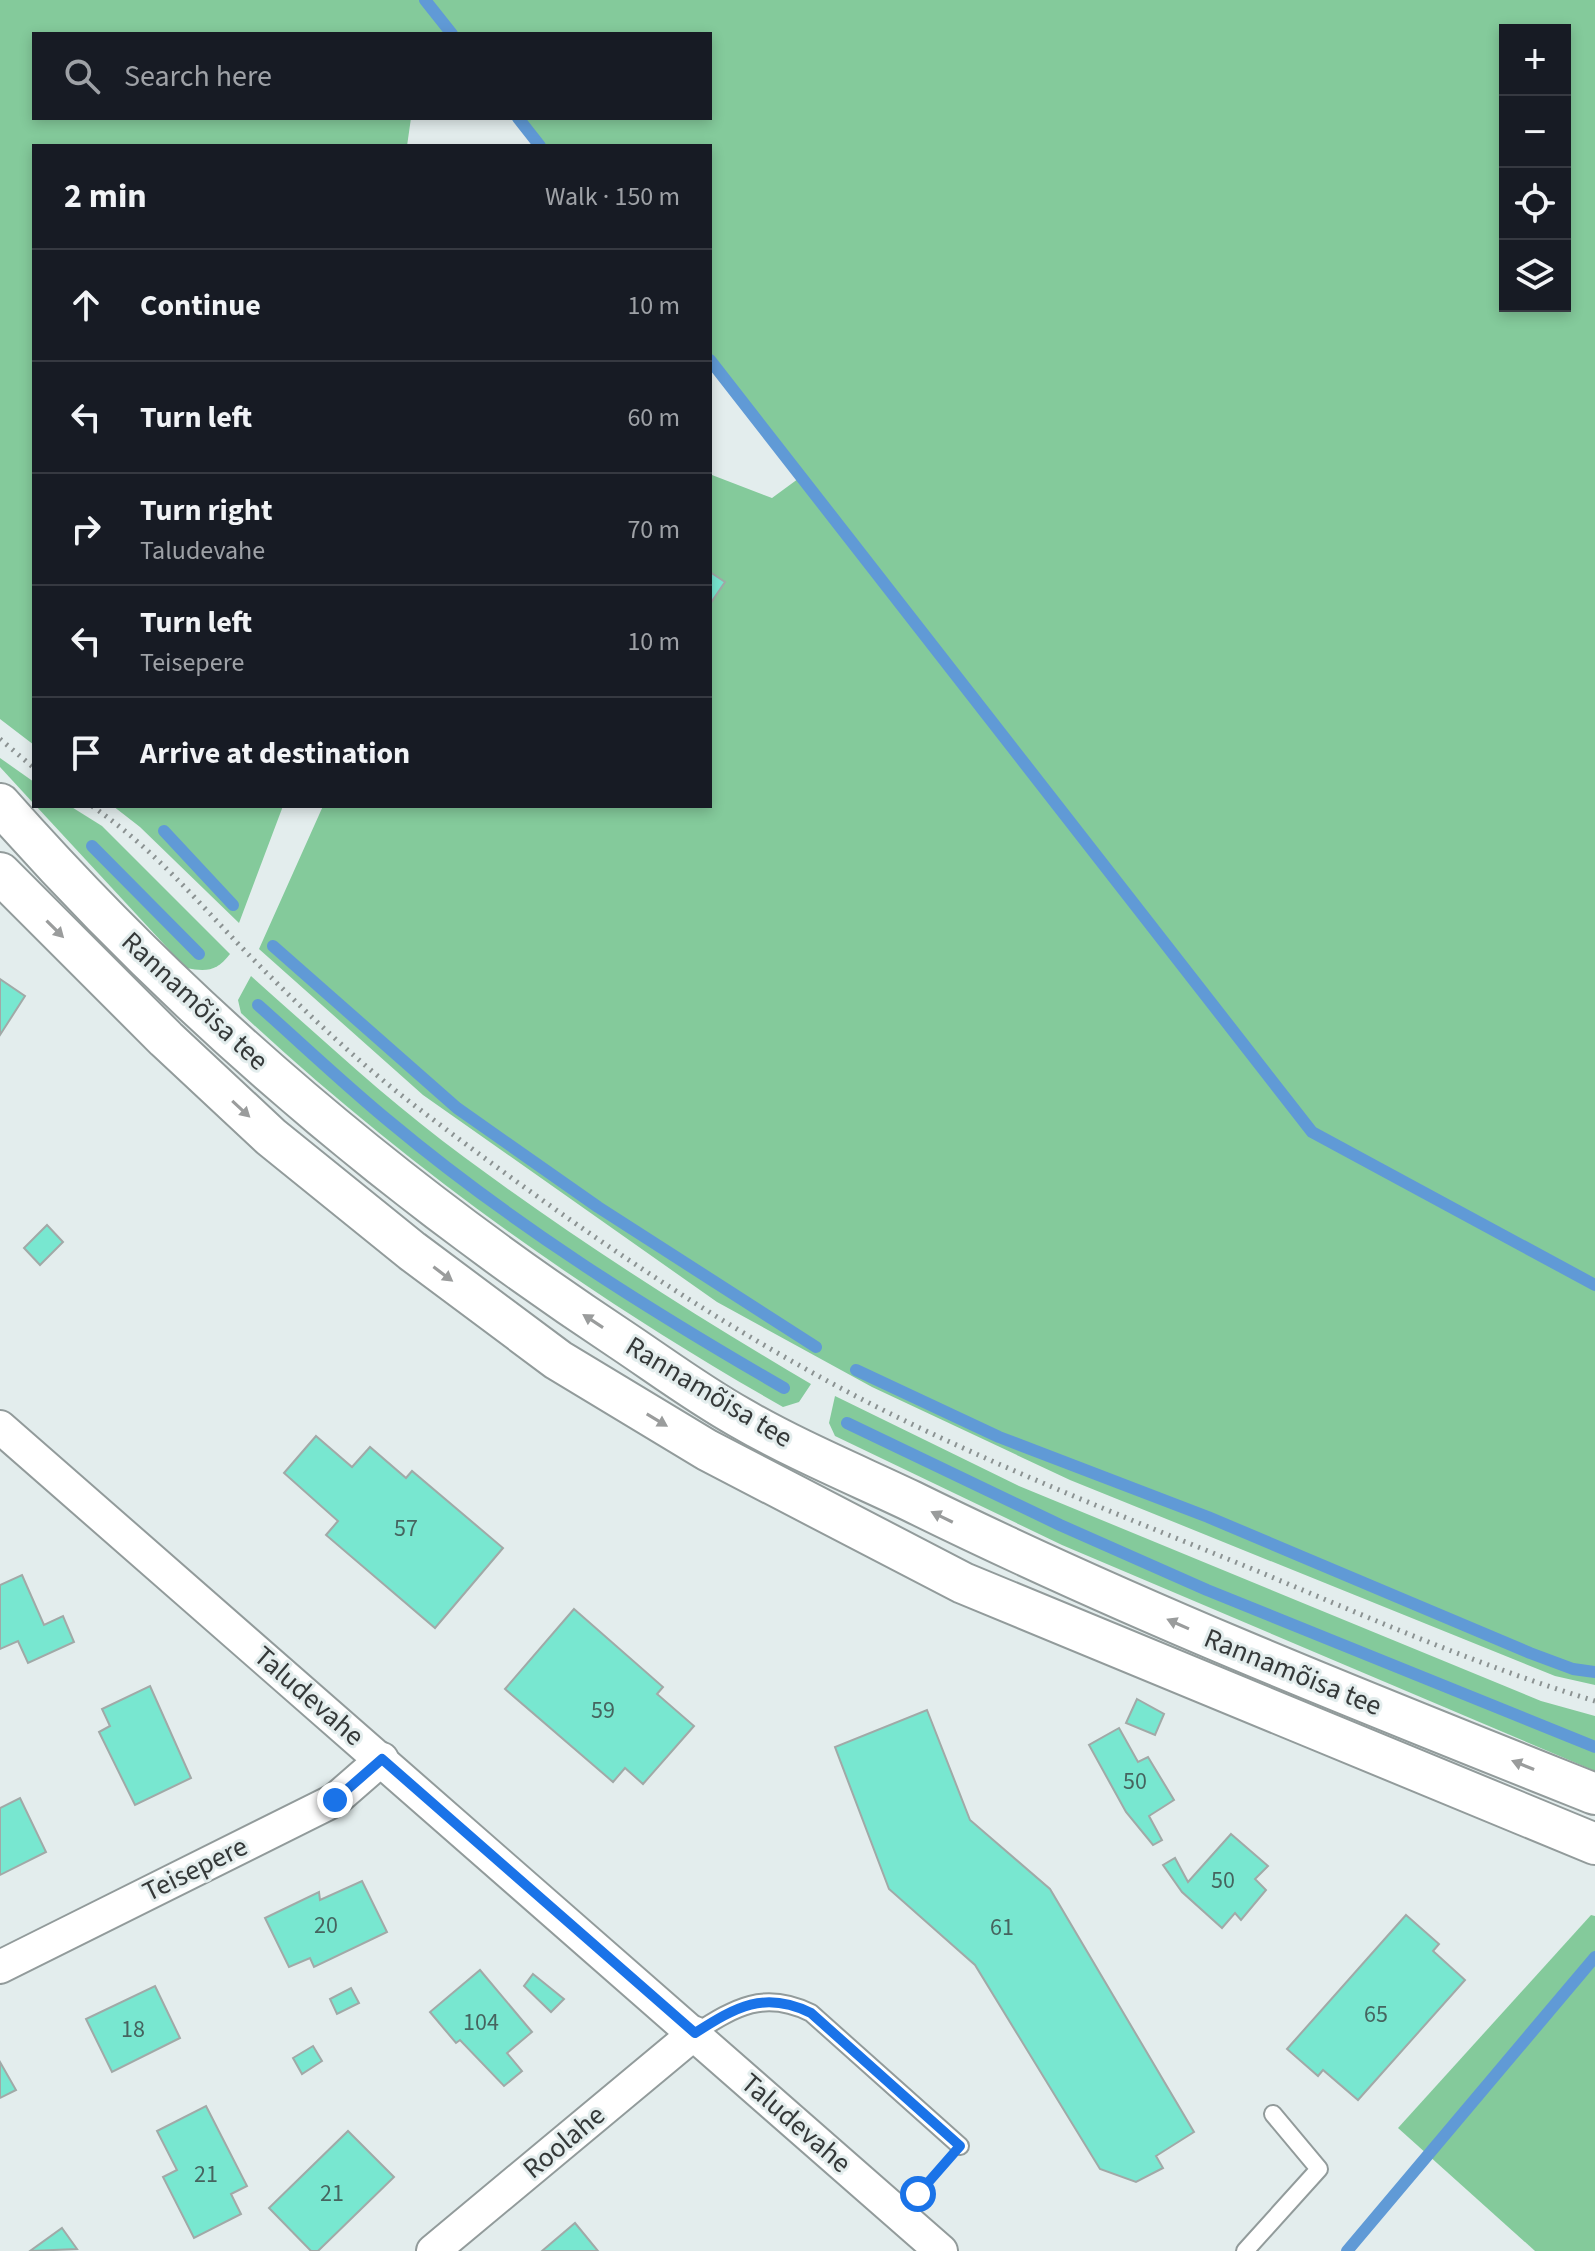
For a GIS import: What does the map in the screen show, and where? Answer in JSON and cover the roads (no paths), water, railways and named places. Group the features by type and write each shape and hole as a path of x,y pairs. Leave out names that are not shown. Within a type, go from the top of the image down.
{"street":[{"name":"Rannamõisa tee","path":"0,804 49,859 196,1006 326,1121 394,1177 555,1296 740,1418 984,1537 1251,1657 1595,1794"},
{"name":"Rannamõisa tee","path":"0,873 166,1039 271,1137 412,1251 558,1360 707,1450 963,1583 1595,1844"},
{"name":"Taludevahe","path":"0,1427 941,2251"},
{"name":"Teisepere","path":"0,1967 335,1800 382,1759"},
{"name":"Roolahe","path":"433,2251 695,2033"}],"lane":[{"path":"695,2033 732,2009 759,2002 789,2002 811,2013 960,2146"},
{"path":"1245,2251 1319,2169 1273,2114"}],"waterway":[{"path":"425,0 450,32"},
{"path":"520,120 538,144"},
{"path":"712,363 1312,1132 1595,1285"},
{"path":"164,831 233,905"},
{"path":"92,846 199,954"},
{"path":"273,946 457,1108 598,1207 816,1347"},
{"path":"258,1005 373,1108 532,1230 631,1296 784,1388"},
{"path":"856,1370 999,1437 1208,1517 1530,1653 1573,1669 1595,1672"},
{"path":"847,1423 1060,1525 1207,1590 1595,1747"},
{"path":"1347,2251 1595,1957"}]}
